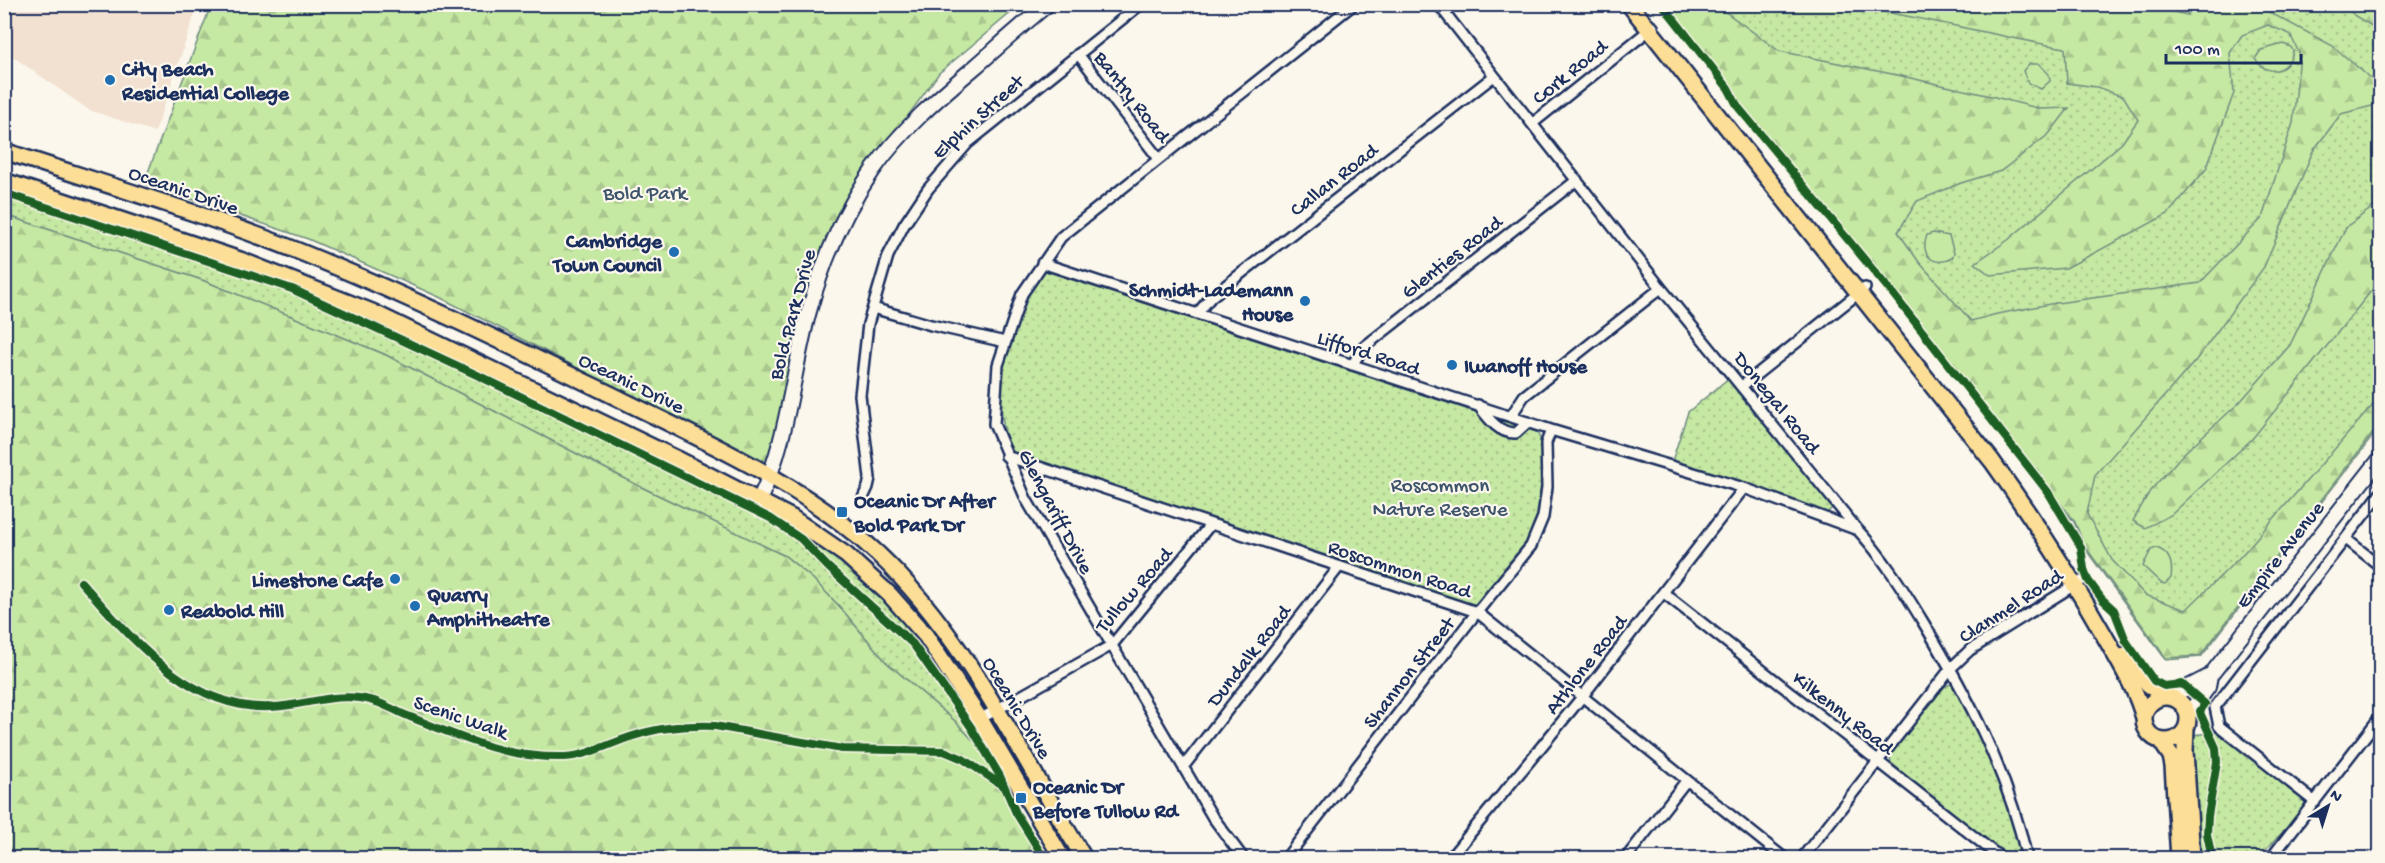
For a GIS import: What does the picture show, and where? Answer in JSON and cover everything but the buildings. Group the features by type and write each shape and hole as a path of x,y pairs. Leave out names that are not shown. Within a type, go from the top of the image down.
{"main road":[{"path":"1629,4 1652,28 1861,290 1992,461 2134,667 2148,684 2167,697 2180,702 2187,722 2185,751 2192,858"},
{"path":"1639,4 1652,28"},
{"name":"Oceanic Drive","path":"4,151 213,220 392,290 554,367 771,475 824,510 885,562 942,625 996,710 1084,858"},
{"name":"Oceanic Drive","path":"4,181 240,260 372,312 792,518 838,549 890,595 926,636 980,719 1062,858"},
{"path":"2078,583 2139,701 2146,729 2160,740 2171,756 2179,858"},
{"path":"2144,718 2152,702 2167,697"},
{"path":"2160,740 2172,740 2182,734 2187,722"}],"street":[{"name":"Bold Park Drive","path":"759,500 771,475 820,274 853,201 874,169 904,132 935,100 1048,4"},
{"name":"Elphin Street","path":"862,500 870,478 862,411 861,376 873,308 888,256 896,241 920,200 957,154 984,129 1141,4"},
{"name":"Glengariff Drive","path":"1243,858 1212,816 1026,499 994,424 998,365 1022,294 1061,237 1354,4"},
{"name":"Donegal Road","path":"1438,4 1661,288 1857,530 1878,552 1951,668 1996,759 2013,804 2027,858"},
{"name":"Cork Road","path":"1533,123 1652,28"},
{"name":"Bantry Road","path":"1078,54 1159,159"},
{"name":"Callan Road","path":"1197,314 1211,297 1494,76"},
{"name":"Glenties Road","path":"1352,365 1364,347 1577,180"},
{"name":"Lifford Road","path":"1042,263 1551,430 1744,488 1857,530"},
{"path":"1511,416 1524,396 1661,288"},
{"path":"1742,386 1861,290"},
{"path":"873,308 931,325 1005,342"},
{"path":"1478,405 1490,420 1506,432 1516,433 1528,422"},
{"name":"Shannon Street","path":"1286,858 1531,546 1543,516 1547,486 1546,443 1551,430"},
{"name":"Roscommon Road","path":"1006,456 1477,612 1784,858"},
{"name":"Empire Avenue","path":"2167,697 2210,676 2380,459"},
{"name":"Athlone Road","path":"1450,858 1582,697 1744,488"},
{"path":"2315,802 2219,726 2215,707 2380,494"},
{"name":"Tullow Road","path":"980,719 1112,645 1210,525"},
{"path":"2346,539 2380,566"},
{"name":"Dundalk Road","path":"1184,766 1340,567"},
{"name":"Clanmel Road","path":"1802,858 1951,668 1970,650 2078,583"},
{"name":"Kilkenny Road","path":"1664,593 2001,858"},
{"name":"Empire Avenue","path":"2187,722 2208,687 2210,676"},
{"path":"2271,858 2380,717"},
{"path":"1626,858 1686,781"}],"shaded area":[{"name":"City Beach Residential College","path":"5,4 198,5 155,132 89,110 5,51"}],"green space":[{"path":"2120,4 2188,15 2188,5 2260,5 2267,11 2333,46 2377,84 2380,82 2380,104 2341,114 2313,151 2264,267 2196,360 2095,475 2087,514 2112,560 2145,595 2186,610 2241,556 2380,397 2380,424 2200,656 2166,658 2084,545 2075,522 1896,292 1742,106 1732,86 1667,5 1716,5 1779,51 1897,75 2041,109 2069,108 2049,134 2001,171 1961,183 1917,201 1898,232 1919,262 1971,321 2050,304 2200,283 2262,218 2293,123 2300,55 2290,34 2268,25 2242,35 2230,53 2234,93 2206,169 2168,214 2066,268 1990,275 1975,263 2008,240 2122,143 2138,120 2124,97 2097,87 2067,83 2065,48 1844,5"},
{"name":"Bold Park","path":"211,5 1020,5 939,73 847,200 770,471 439,297 308,239 144,183"},
{"path":"1665,5 2380,5 2380,427 2201,657 2166,660 2083,546 2074,522 1895,293 1740,107 1730,87"},
{"path":"2344,5 2380,5 2380,31 2355,16"},
{"path":"2283,44 2291,47 2293,51 2287,64 2282,68 2271,70 2260,65 2255,59 2261,50"},
{"path":"2029,64 2039,64 2049,74 2050,81 2041,89 2028,83 2023,71"},
{"path":"4,186 294,285 370,317 790,522 861,574 921,639 990,745 982,750 955,721 886,662 839,606 813,579 785,556 641,487 384,354 202,280 5,215"},
{"path":"2380,202 2380,280 2252,439 2171,515 2145,528 2133,521 2150,491 2184,453 2239,403 2290,345 2346,227"},
{"path":"5,215 202,280 384,354 641,487 785,556 813,579 839,606 886,662 955,721 982,750 1040,858 5,858"},
{"path":"1933,233 1949,236 1954,253 1952,258 1939,261 1930,258 1925,242 1927,235"},
{"name":"Roscommon Nature Reserve","path":"1046,271 1537,432 1543,445 1542,497 1539,515 1530,540 1481,602 1469,606 1336,559 1015,454 1007,438 1002,417 1003,368 1014,320 1023,299 1032,284"},
{"path":"1730,377 1829,501 1832,508 1826,514 1671,464 1688,412"},
{"path":"2156,548 2165,552 2171,563 2171,578 2165,584 2143,566 2151,550"},
{"path":"1950,684 1957,689 2007,801 2020,845 2020,858 2009,858 1891,763 1890,756 1942,688"},
{"path":"2220,732 2301,795 2305,802 2303,811 2258,858 2197,858 2191,735"}],"cycle path":[{"path":"1662,4 1728,88 1738,107 1893,294 2048,492 2081,547 2088,580 2102,599 2114,610 2126,641 2154,681 2164,686 2182,684 2205,704 2200,711 2216,748 2217,762 2207,834 2212,858"},
{"path":"4,193 292,289 477,375 770,518 801,539 828,567 913,644 971,727 1000,776 1016,813 1044,858"},
{"name":"Scenic Walk","path":"81,582 141,647 164,667 188,684 214,697 241,705 271,707 346,697 370,700 446,732 484,745 544,757 581,754 661,729 715,726 842,749 944,751 963,759 1003,786"}],"place":[{"name":"City Beach Residential College","path":"110,80"},
{"name":"Cambridge Town Council","path":"674,252"},
{"name":"Schmidt-Lademann House","path":"1305,301"},
{"name":"Iwanoff House","path":"1452,365"},
{"name":"Oceanic Dr After Bold Park Dr","path":"842,512"},
{"name":"Limestone Cafe","path":"395,579"},
{"name":"Quarry Amphitheatre","path":"415,606"},
{"name":"Reabold Hill","path":"169,610"},
{"name":"Oceanic Dr Before Tullow Rd","path":"1021,798"}]}
